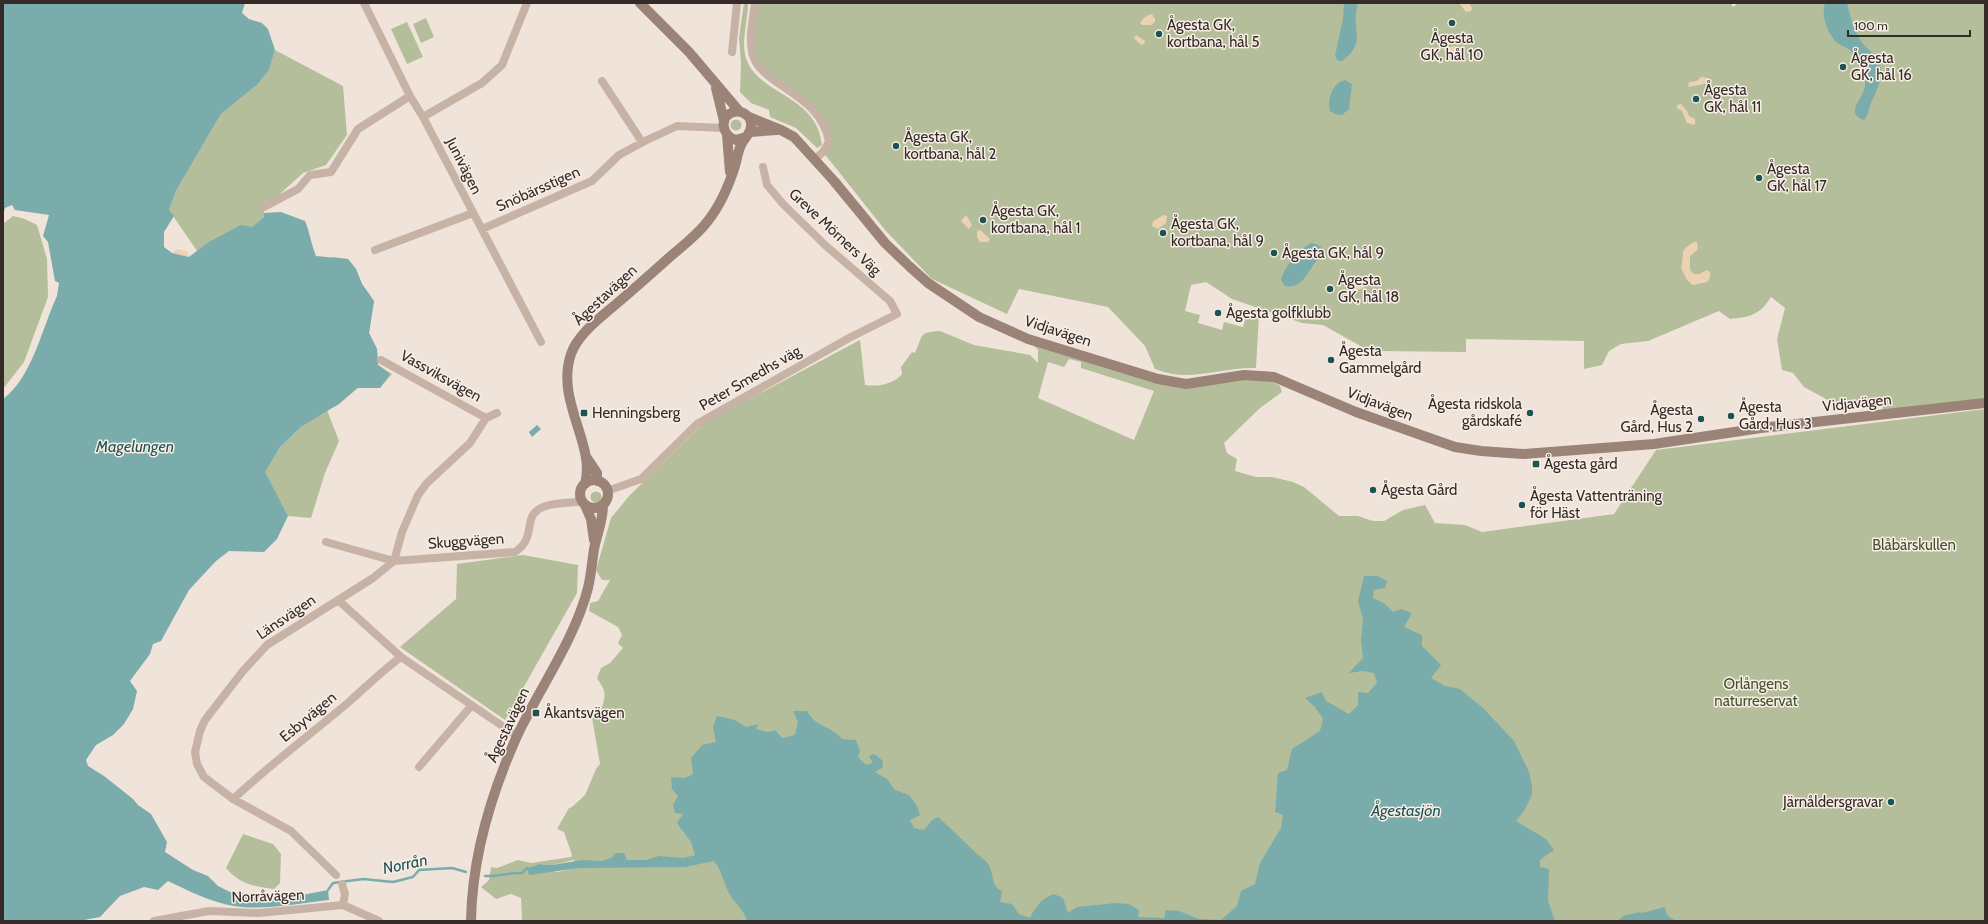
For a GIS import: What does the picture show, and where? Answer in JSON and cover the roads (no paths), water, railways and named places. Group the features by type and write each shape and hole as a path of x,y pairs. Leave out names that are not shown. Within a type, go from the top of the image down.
{"street":[{"name":"Junivägen","path":"364,3 410,96 423,117 541,342"},
{"path":"423,117 482,83 502,65 527,3"},
{"path":"640,3 689,52 739,112 749,117 752,125 748,134"},
{"path":"732,52 737,3"},
{"path":"755,3 752,52 756,66 812,108 821,119 828,132 829,142 823,152 815,160"},
{"path":"602,81 642,142"},
{"name":"Ågestavägen","path":"716,85 730,159 730,182"},
{"path":"264,207 298,189 310,175 331,172 358,129 410,96"},
{"path":"739,112 728,115 725,128 736,140 748,134 781,130"},
{"name":"Vidjavägen","path":"749,117 794,137 885,243 928,283 979,317 1028,339 1158,379 1186,384 1244,375 1274,377 1356,412 1456,447 1481,451 1523,454 1654,444 1761,428 1985,403"},
{"name":"Snöbärsstigen","path":"482,229 592,181 619,155 642,142 678,126 725,128"},
{"name":"Ågestavägen","path":"585,484 588,476 586,456 573,413 566,381 568,364 572,352 578,342 598,320 707,222 730,182 741,145 748,134"},
{"name":"Greve Mörners Väg","path":"764,167 766,185 782,204 824,246 890,301 898,314"},
{"path":"375,250 473,213"},
{"name":"Peter Smedhs väg","path":"607,491 641,479 697,424 849,338 898,314"},
{"name":"Vassviksvägen","path":"381,360 486,418"},
{"path":"326,542 394,561 402,532 418,495 427,483 470,442 486,418 497,413"},
{"name":"Ågestavägen","path":"586,456 597,473 597,481"},
{"path":"597,481 603,485 607,491 607,497 603,505 596,508 583,501 581,491 585,484 597,481"},
{"name":"Ågestavägen","path":"583,501 591,519 595,548"},
{"name":"Skuggvägen","path":"394,561 515,552 524,545 529,531 530,518 536,511 544,507 583,501"},
{"name":"Ågestavägen","path":"471,921 476,868 484,827 498,781 517,736 574,627 588,589 595,548 603,518 603,505"},
{"name":"Länsvägen","path":"336,875 291,831 233,799 204,777 196,764 195,752 200,731 205,720 261,651 373,578 394,561"},
{"path":"338,600 401,657 517,736"},
{"name":"Esbyvägen","path":"233,799 260,774 299,744 383,669 401,657"},
{"path":"419,767 472,705"},
{"path":"342,884 344,894 343,905"},
{"name":"Norråvägen","path":"154,921 209,911 259,913 343,905 380,921"}],"water":[{"name":"Magelungen","path":"3,3 245,3 242,13 249,19 262,23 268,29 275,50 269,70 257,85 221,114 176,191 169,210 174,216 164,232 164,247 172,253 189,257 207,243 241,225 252,227 264,217 263,213 281,212 305,221 316,256 348,259 356,269 362,284 374,301 369,333 377,349 378,365 390,374 380,388 357,388 339,404 302,426 280,447 265,472 288,516 277,539 264,552 229,551 216,561 189,590 161,641 153,644 150,654 130,681 137,691 133,709 124,724 113,735 96,745 86,760 88,766 104,776 151,814 167,842 165,852 193,870 208,876 218,886 230,892 273,896 297,896 328,890 329,900 258,908 234,906 208,899 168,881 158,890 144,887 120,896 100,917 79,921 3,921 3,399 22,379 29,366 57,296 59,283 55,281 48,242 43,236 49,215 15,210 12,205 5,208 3,214"},
{"path":"1344,3 1358,3 1356,12 1357,35 1354,48 1350,54 1342,61 1338,61 1335,56 1343,19"},
{"path":"1825,3 1847,3 1853,25 1859,38 1876,57 1881,68 1880,80 1868,114 1864,120 1855,114 1856,105 1865,87 1863,76 1858,62 1852,52 1837,43 1830,34 1824,19"},
{"path":"1345,80 1352,84 1349,109 1342,115 1335,114 1330,111 1330,97 1337,84"},
{"path":"1311,243 1322,248 1322,256 1313,265 1302,281 1292,286 1285,286 1281,280 1285,270 1297,254"},
{"path":"537,425 541,429 532,437 529,432"},
{"name":"Ågestasjön","path":"1364,576 1378,576 1387,581 1385,588 1374,590 1373,598 1384,603 1393,612 1401,609 1412,613 1404,627 1422,635 1422,646 1441,665 1431,678 1445,686 1460,689 1483,708 1514,741 1529,772 1532,786 1532,795 1524,811 1516,821 1546,839 1554,850 1540,860 1540,867 1549,869 1548,901 1555,921 747,921 743,912 729,893 714,861 685,867 580,868 529,875 527,868 539,864 552,865 582,860 602,861 611,858 616,853 624,853 627,860 647,860 659,856 684,858 695,855 691,842 677,823 683,814 675,813 673,805 678,796 672,789 671,777 685,778 693,774 691,758 702,745 716,742 713,728 717,716 735,720 746,727 759,724 756,729 768,732 775,730 782,738 795,735 798,722 793,711 807,711 815,721 833,731 842,739 856,740 860,751 858,757 866,765 873,763 869,756 874,754 882,760 883,767 875,772 887,779 895,790 909,795 917,806 920,815 910,820 914,828 924,830 932,820 938,817 987,862 994,883 998,889 1002,891 1000,902 1012,904 1019,914 1030,918 1039,903 1054,894 1063,898 1068,913 1077,907 1116,903 1129,904 1139,910 1138,917 1164,918 1166,910 1179,911 1199,919 1221,920 1237,906 1241,891 1255,884 1260,863 1281,828 1283,815 1275,812 1278,773 1287,770 1292,749 1320,731 1323,719 1315,707 1305,698 1322,692 1326,701 1349,714 1358,705 1358,692 1368,693 1377,683 1374,673 1363,671 1349,673 1363,658 1361,640 1363,619 1358,601"},
{"path":"1665,907 1668,916 1677,921 1618,921 1623,916"}],"waterway":[{"name":"Norrån","path":"328,890 333,883 363,879 393,882 413,877 419,870 452,868 466,872"},
{"name":"Norrån","path":"485,876 522,873 527,868"}],"place":[{"name":"Ågesta GK, hål 10","path":"1452,23"},
{"name":"Ågesta GK, kortbana, hål 5","path":"1159,34"},
{"name":"Ågesta GK, hål 16","path":"1843,67"},
{"name":"Ågesta GK, hål 11","path":"1696,99"},
{"name":"Ågesta GK, kortbana, hål 2","path":"896,146"},
{"name":"Ågesta GK, hål 17","path":"1759,178"},
{"name":"Ågesta GK, kortbana, hål 1","path":"983,220"},
{"name":"Ågesta GK, kortbana, hål 9","path":"1163,233"},
{"name":"Ågesta GK, hål 9","path":"1274,253"},
{"name":"Ågesta GK, hål 18","path":"1330,289"},
{"name":"Ågesta golfklubb","path":"1218,313"},
{"name":"Ågesta Gammelgård","path":"1331,360"},
{"name":"Henningsberg","path":"584,413"},
{"name":"Ågesta ridskola gårdskafé","path":"1530,413"},
{"name":"Ågesta Gård, Hus 3","path":"1731,416"},
{"name":"Ågesta Gård, Hus 2","path":"1701,419"},
{"name":"Ågesta gård","path":"1536,464"},
{"name":"Ågesta Gård","path":"1373,490"},
{"name":"Ågesta Vattenträning för Häst","path":"1522,505"},
{"name":"Åkantsvägen","path":"536,713"},
{"name":"Järnåldersgravar","path":"1891,802"}],"park label":[{"name":"Blåbärskullen","path":"1914,545"},
{"name":"Orlångens naturreservat","path":"1756,692"}]}
